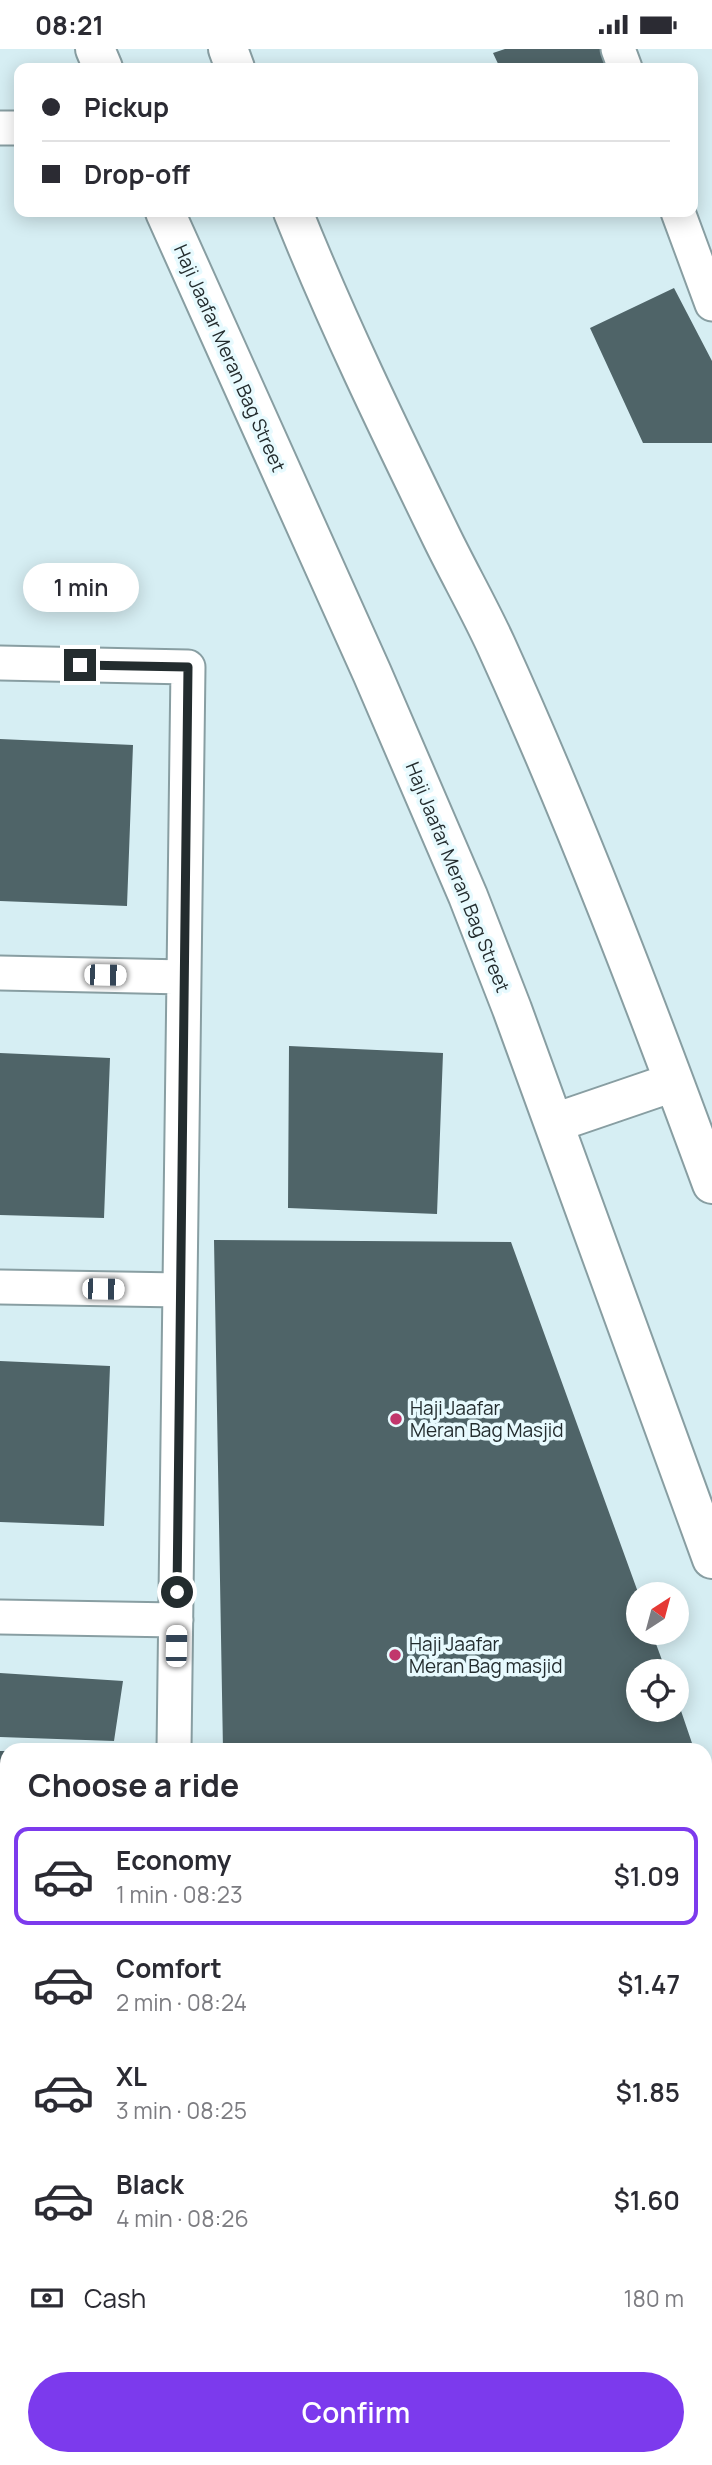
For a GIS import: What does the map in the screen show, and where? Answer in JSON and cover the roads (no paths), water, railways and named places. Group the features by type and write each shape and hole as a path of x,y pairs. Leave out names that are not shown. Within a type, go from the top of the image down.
{"street":[{"name":"Haji Jaafar Meran Bag Street","path":"167,217 421,784 502,984 712,1559"},
{"path":"295,217 315,268 380,411 494,642 534,730 712,1184"},
{"path":"680,217 712,305"},
{"path":"0,663 188,667 174,1743"},
{"path":"0,973 184,977"},
{"path":"554,1123 674,1082"},
{"path":"0,1287 180,1290"},
{"path":"0,1617 176,1620"}],"place":[{"name":"Haji Jaafar Meran Bag Masjid","path":"396,1419"},
{"name":"Haji Jaafar Meran Bag masjid","path":"395,1655"}]}
